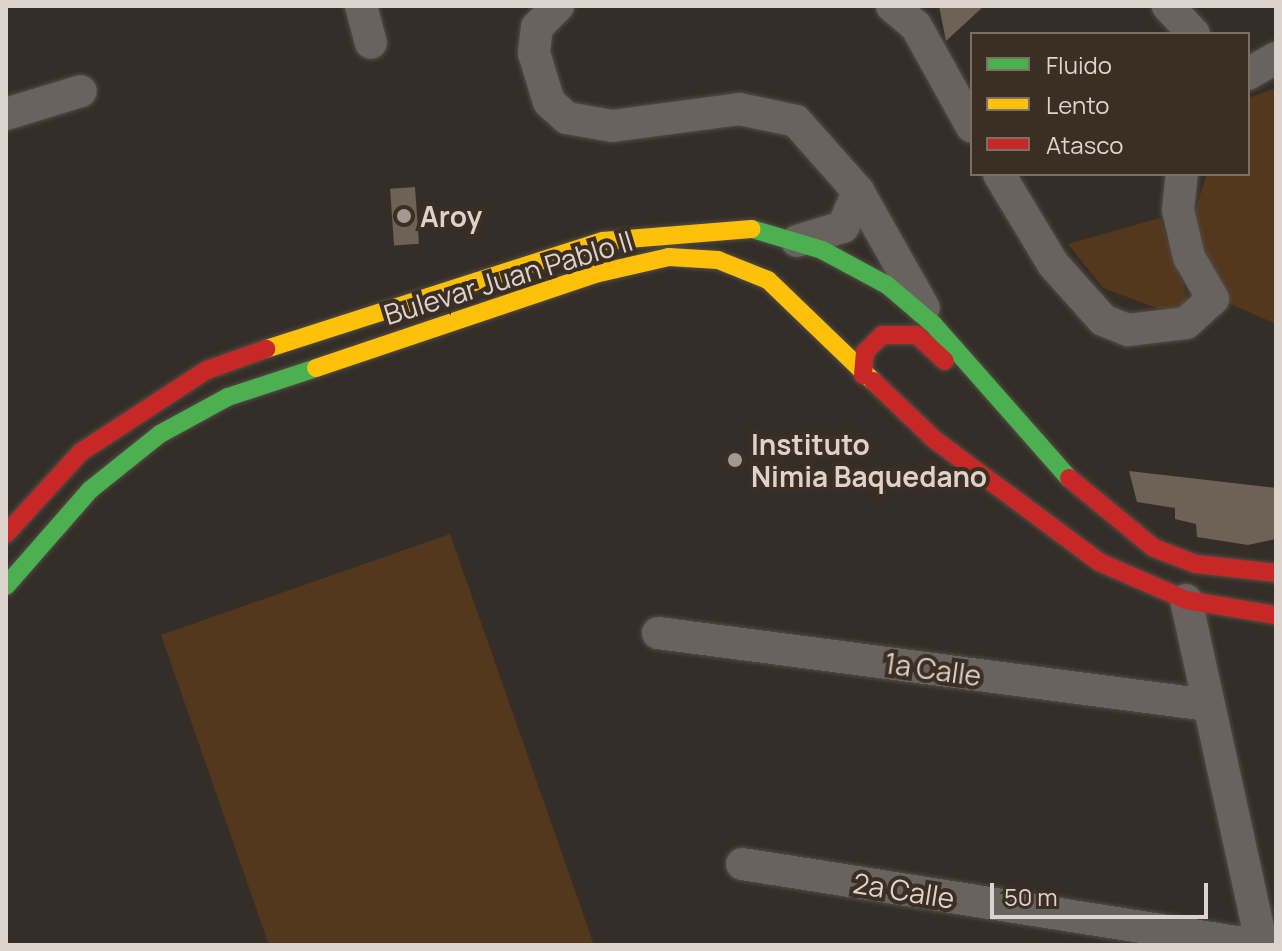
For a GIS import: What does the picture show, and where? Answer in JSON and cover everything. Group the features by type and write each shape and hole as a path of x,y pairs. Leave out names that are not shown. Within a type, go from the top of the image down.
{"main road":[{"name":"Bulevar Juan Pablo II","path":"6,534 81,452 207,370 410,298 603,241 708,225 797,241 887,285 933,324 991,396 1087,496 1154,548 1196,564 1276,573"},
{"name":"Bulevar Juan Pablo II","path":"6,586 90,490 160,434 228,397 595,274 669,257 718,260 768,280 863,375 935,440 1099,562 1186,600 1276,615"},
{"path":"863,375 865,352 895,332 917,335 948,364 969,369"},
{"path":"990,417 991,396"},
{"path":"935,440 972,435"}],"street":[{"path":"361,6 371,43"},
{"path":"558,6 537,27 534,53 549,102 567,118 612,126 765,109 796,121 858,191 933,324"},
{"path":"892,6 916,26 970,123"},
{"path":"1168,6 1192,32"},
{"path":"1250,73 1276,58"},
{"path":"6,114 81,91"},
{"path":"1000,176 1053,264 1103,320 1128,330 1186,323 1213,299 1189,257 1178,210 1182,176"},
{"path":"797,241 843,227 858,191"},
{"path":"1186,600 1262,945"},
{"name":"1a Calle","path":"658,633 1208,705"},
{"name":"2a Calle","path":"742,864 1256,945"}],"shaded area":[{"path":"1276,88 1276,324 1226,302 1205,267 1195,211 1206,176 1250,176 1250,97"},
{"path":"1160,218 1189,302 1168,312 1103,288 1068,244"},
{"path":"450,534 594,945 269,945 161,635"}],"building":[{"path":"939,6 984,6 946,41"},
{"name":"Aroy","path":"415,187 419,244 394,246 390,189"},
{"path":"1129,471 1276,488 1276,539 1248,545 1197,537 1196,524 1175,519 1175,508 1137,502"}],"traffic: fast":[{"path":"752,229 822,250 887,285 933,324 1069,478"},
{"path":"6,586 90,490 160,434 228,397 316,368"}],"traffic: slow":[{"path":"266,349 603,241 752,229"},
{"path":"316,368 595,274 669,257 718,260 768,280 873,381"}],"traffic: jam":[{"path":"863,375 865,352 882,335 917,335 945,361"},
{"path":"6,534 81,452 207,370 266,349"},
{"path":"873,381 935,440 1099,562 1186,600 1276,615"},
{"path":"1069,478 1154,548 1196,564 1276,573"}],"place":[{"name":"Aroy","path":"404,216"},
{"name":"Instituto Nimia Baquedano","path":"735,460"}]}
